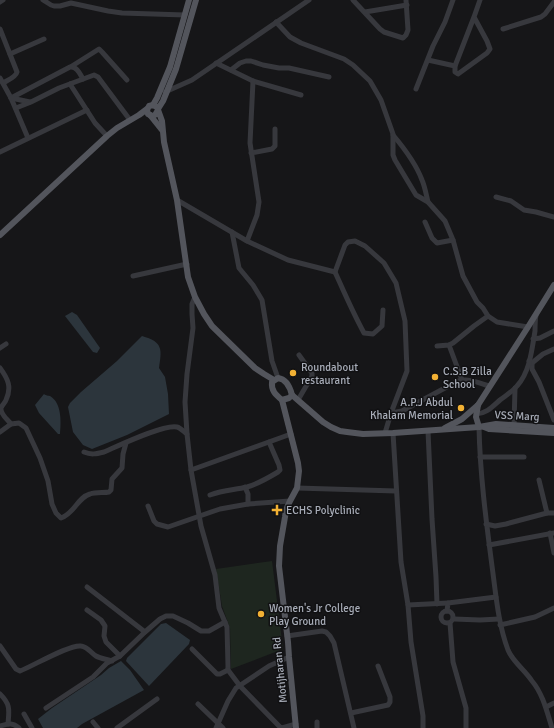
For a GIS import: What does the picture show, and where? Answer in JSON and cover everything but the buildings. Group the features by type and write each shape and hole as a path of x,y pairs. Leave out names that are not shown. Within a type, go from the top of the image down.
{"main road":[{"path":"163,91 189,0"},
{"path":"0,235 107,136 139,115 148,113 155,115 158,98 176,69 196,0"},
{"path":"162,130 148,113 149,106 156,108 162,121 162,130 177,200 188,277 195,297 204,314 212,326 256,368 276,379 281,378 285,381 291,390 292,395 323,422 340,431 363,434 481,427 554,433"},
{"path":"481,427 476,417 478,405 553,288"},
{"path":"276,379 272,382 272,387 275,394 282,400 289,398 292,395"},
{"name":"Motijharan Rd","path":"282,400 299,471 297,488 286,510 280,546 279,566 296,726"},
{"path":"442,430 462,419 478,405"},
{"name":"VSS Marg","path":"481,427 496,424 554,428"}],"street":[{"path":"42,0 54,6 71,3 122,13 185,15"},
{"path":"163,91 192,80 292,10 309,0"},
{"path":"353,0 384,32 403,38 406,35 408,30 406,3 365,12"},
{"path":"416,89 453,0"},
{"path":"474,17 488,41 490,49 487,53 458,74 454,72 455,66 480,0"},
{"path":"503,29 541,17 554,2"},
{"path":"276,22 290,37 301,43 344,59 353,65 370,81 381,100 392,134 395,160 416,195 428,202 445,221 453,240 463,276 477,302 488,316 497,322 528,327"},
{"path":"0,29 17,72 15,76 2,80 16,108 28,138"},
{"path":"10,54 44,39"},
{"path":"11,98 72,66 99,49 127,80"},
{"path":"428,60 455,66"},
{"path":"231,70 240,63 251,61 263,65 289,68 329,77"},
{"path":"216,63 253,81 301,95"},
{"path":"72,66 78,70 83,79"},
{"path":"16,108 59,88 94,75 98,77 130,120"},
{"path":"247,241 257,215 259,202 250,143 253,81"},
{"path":"70,84 95,122 107,136"},
{"path":"11,98 31,102"},
{"path":"0,152 87,110"},
{"path":"251,154 272,149 275,146 275,129"},
{"path":"392,134 418,170 428,202"},
{"path":"496,197 511,201 524,210 543,213 554,217"},
{"path":"177,200 247,241 288,260 335,272"},
{"path":"425,222 432,238 437,244 453,240"},
{"path":"232,232 237,264 258,291 262,300 276,379"},
{"path":"383,310 382,326 373,334 364,332 353,313 335,272 345,245 348,242 355,241 365,246 384,264 396,283 405,321 407,371 385,433"},
{"path":"132,276 187,264"},
{"path":"195,297 192,304 193,328 185,402 190,470 199,516 215,575 219,608 227,627 228,670 240,686 280,727 296,726"},
{"path":"537,314 533,338 531,362 532,369 539,382 554,420"},
{"path":"437,346 449,345 453,343 488,316"},
{"path":"533,338 540,338 554,331"},
{"path":"0,348 6,344"},
{"path":"449,345 462,380"},
{"path":"476,414 481,414 492,408 515,388 531,362 554,349"},
{"path":"298,400 312,376 312,373 300,355"},
{"path":"0,368 8,380 10,388 1,410 11,424"},
{"path":"391,413 402,412 458,381 472,381 489,386"},
{"path":"514,426 515,388"},
{"path":"0,432 11,424 19,423 26,428 40,458 48,481 54,510 61,518 70,514 81,500 91,493 109,492 111,490 112,479 122,468 123,454 126,443"},
{"path":"84,452 97,454 145,434 169,427 176,427 187,434"},
{"path":"481,427 480,457 486,524 500,622 509,652 540,692 552,728"},
{"path":"428,431 437,604"},
{"path":"393,433 401,562 408,605 411,642 423,716 422,728"},
{"path":"190,470 291,434"},
{"path":"210,495 256,484 278,472 280,470 279,465 269,442"},
{"path":"480,457 524,457"},
{"path":"539,480 547,513"},
{"path":"245,487 248,494 248,504"},
{"path":"297,488 396,491"},
{"path":"148,506 154,521 157,524 168,527 220,509 248,504 290,501"},
{"path":"486,524 495,526 547,513 554,513"},
{"path":"489,545 552,533 554,553"},
{"path":"87,587 144,632"},
{"path":"408,605 437,604 496,597"},
{"path":"447,611 448,603"},
{"path":"447,611 444,612 441,617 444,623 447,624 452,621 480,620 500,622 535,617 554,608"},
{"path":"87,610 101,620 105,626 104,636 106,642 120,656"},
{"path":"447,611 452,613 453,662 466,708 466,728"},
{"path":"46,708 93,677 107,663 120,656 144,632 166,616 173,616 202,631 210,631 225,622"},
{"path":"287,636 322,631 326,632 330,636 334,643 354,728"},
{"path":"0,646 16,669 20,671 76,646 87,648 97,657 112,661"},
{"path":"192,649 217,674 228,670"},
{"path":"217,726 228,701 236,688 269,666 289,658"},
{"path":"351,713 388,705 390,702 390,698 378,666"},
{"path":"0,694 8,703 8,724"},
{"path":"117,728 157,699"},
{"path":"546,708 554,703"},
{"path":"198,704 217,726 223,728"},
{"path":"24,714 32,728"},
{"path":"93,722 98,728"},
{"path":"0,726 15,724 19,728"}],"shaded area":[{"path":"72,312 77,315 100,348 97,353 93,352 65,316"},
{"path":"142,336 154,341 160,347 161,356 159,368 165,377 169,414 127,435 92,449 83,445 73,432 68,407 70,403 117,361"},
{"path":"44,394 54,399 59,408 60,434 58,434 39,413 35,405"},
{"path":"272,561 283,649 231,669 230,628 222,606 216,569"},
{"path":"166,623 190,640 189,644 149,686 126,661 127,658 161,624"},
{"path":"121,661 130,670 144,690 77,728 43,728 38,719"}],"place":[{"name":"Roundabout restaurant","path":"293,373"},
{"name":"C.S.B Zilla School","path":"435,377"},
{"name":"A.P.J Abdul Khalam Memorial","path":"461,408"},
{"name":"ECHS Polyclinic","path":"277,510"},
{"name":"Women's Jr College Play Ground","path":"261,614"}]}
